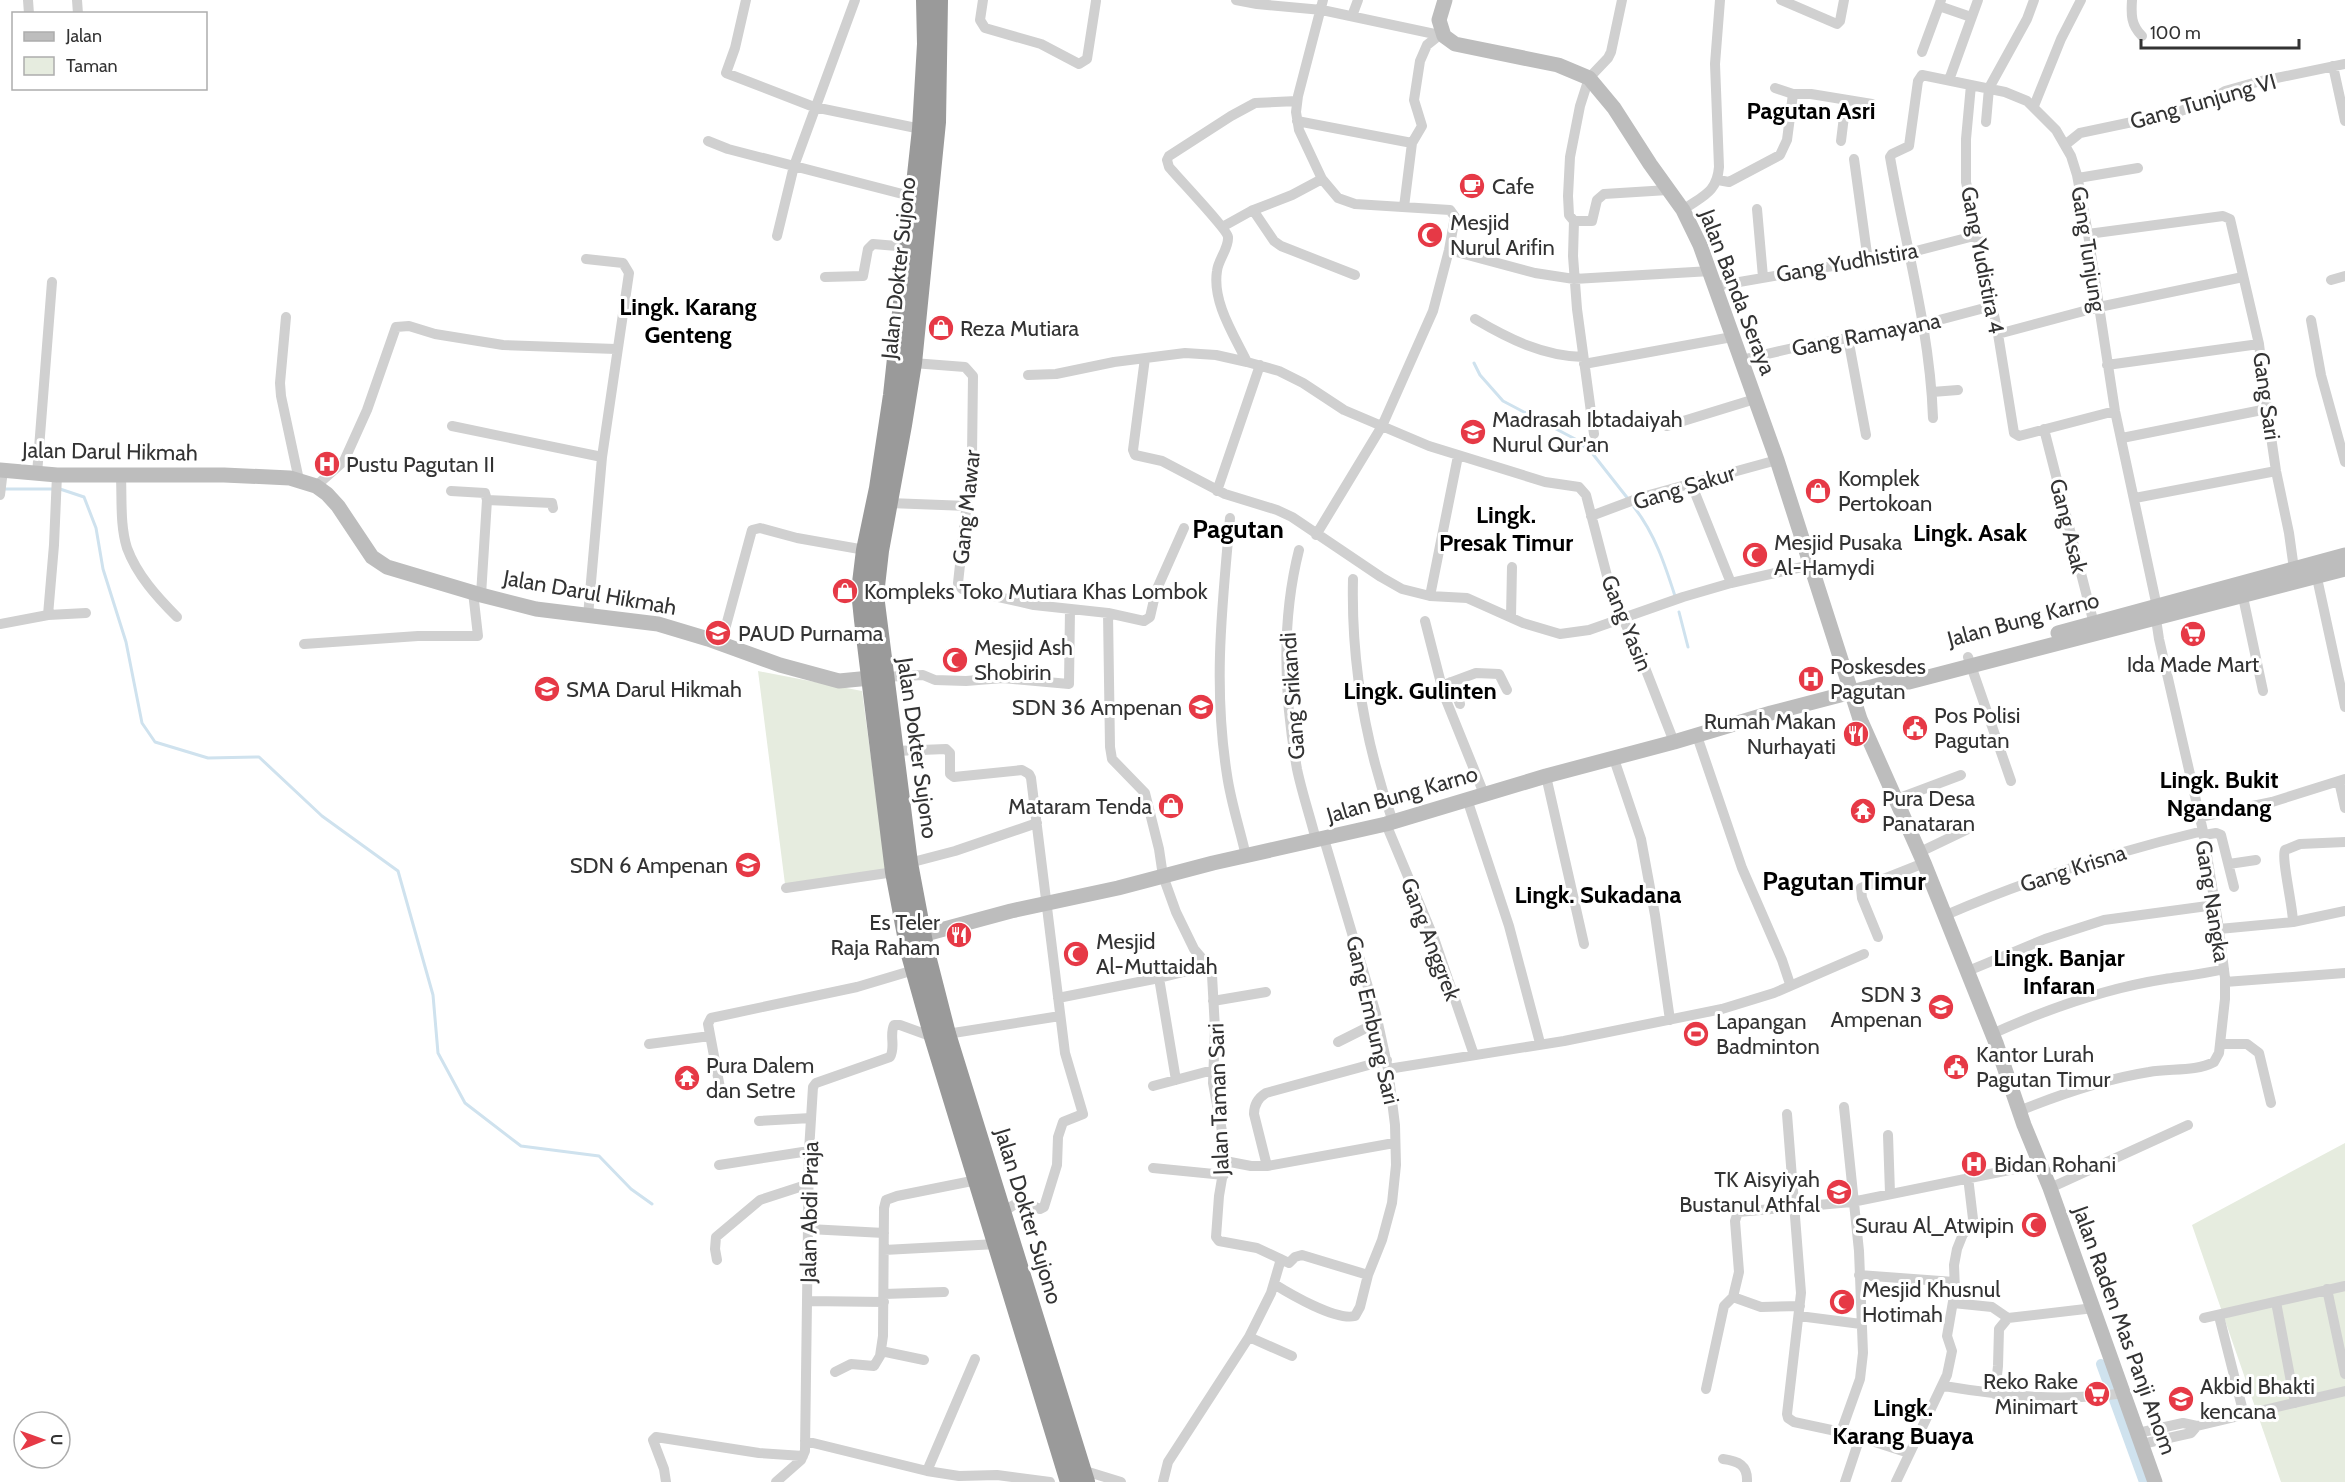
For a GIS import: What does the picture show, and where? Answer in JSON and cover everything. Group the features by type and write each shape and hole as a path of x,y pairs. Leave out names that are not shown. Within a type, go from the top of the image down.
{"highway":[{"path":"902,868 877,678 860,591 865,550 878,488 915,269 909,247 921,129 926,44 925,0"},
{"name":"Jalan Dokter Sujono","path":"939,0 937,122 915,269 913,363 880,551 875,594 877,678 896,751 902,868 940,1036 972,1137 1003,1212 1079,1478"},
{"path":"916,936 914,970 940,1036"},
{"path":"972,1137 977,1180 997,1245 1079,1478"}],"street":[{"path":"746,0 735,48 726,73 814,107 921,129"},
{"path":"777,236 794,166 855,0"},
{"path":"983,0 980,20 985,28 1041,44 1079,64 1087,59 1095,0"},
{"path":"1236,0 1257,4 1323,5 1352,16 1440,37"},
{"path":"1352,16 1358,0"},
{"path":"1440,37 1439,20 1445,0"},
{"path":"1594,434 1574,279 1574,222 1568,211 1570,157 1580,106 1589,78 1611,52 1622,0"},
{"path":"1683,210 1713,189 1718,180 1714,64 1720,0"},
{"path":"1781,0 1837,24 1840,21 1844,0"},
{"path":"1933,418 1924,324 1890,160 1892,154 1909,146 1920,77 1922,75 1946,80 1978,0"},
{"path":"1986,122 1989,88 2027,19 2034,0"},
{"path":"2034,106 2061,39 2081,0"},
{"path":"2132,0 2132,19 2142,36"},
{"path":"1922,52 1940,3 1971,16"},
{"path":"1316,535 1382,426 1433,311 1455,217 1450,210 1355,204 1338,198 1322,179 1305,145 1297,121 1297,101 1323,5"},
{"path":"1404,207 1412,143 1422,126 1414,100 1420,61 1427,45 1440,37"},
{"name":"Jalan Banda Seraya","path":"1440,37 1462,47 1547,62 1589,78 1614,108 1683,210 1711,271 1732,337 1777,460 1851,692"},
{"name":"Gang Tunjung VI","path":"2065,145 2080,133 2175,113 2206,102 2225,91 2345,64"},
{"path":"2333,66 2345,121"},
{"name":"Gang Tunjung","path":"1946,80 2005,92 2027,101 2056,130 2065,145 2078,178 2115,411 2135,498"},
{"name":"Gang Yudistira 4","path":"1971,85 1965,164 1966,182 1998,334 2014,433 2019,436 2044,429"},
{"path":"1774,88 1793,94 1811,94 1872,104"},
{"path":"1718,180 1729,182 1779,155 1786,140 1793,94"},
{"path":"1841,141 1846,99"},
{"path":"1247,362 1228,323 1216,288 1218,264 1228,236 1224,226 1198,202 1169,167 1168,157 1255,103 1297,101"},
{"path":"1297,121 1412,143"},
{"path":"708,141 728,149 914,197"},
{"path":"1854,159 1868,261"},
{"path":"2078,178 2138,168"},
{"path":"1224,226 1253,210 1292,195 1322,179"},
{"path":"1574,222 1592,221 1597,200 1604,194 1668,190"},
{"path":"1757,209 1763,277"},
{"path":"1253,210 1281,246 1355,275"},
{"name":"Gang Sari","path":"2088,234 2223,216 2229,218 2259,344 2266,409 2294,569"},
{"name":"Gang Yudhistira","path":"1716,286 1868,261 1978,235"},
{"path":"825,277 863,276 868,249 872,245 909,247"},
{"path":"1449,250 1535,273 1574,279 1711,271"},
{"path":"586,259 623,263 628,269 602,457 588,616"},
{"path":"2331,280 2345,276"},
{"path":"1998,334 2099,307 2243,277"},
{"path":"37,474 52,282"},
{"name":"Gang Ramayana","path":"1741,360 1924,324 1992,306"},
{"path":"286,317 280,396 299,480"},
{"path":"1475,320 1526,346 1583,360 1732,337"},
{"path":"2311,320 2321,375 2345,462"},
{"path":"316,486 344,461 367,410 396,327 409,326 435,334 503,345 616,349"},
{"path":"1848,338 1866,435"},
{"path":"2107,365 2259,344"},
{"path":"1028,375 1056,374 1114,362 1185,353 1216,355 1260,365 1293,378 1344,410 1458,456 1430,596"},
{"path":"1145,358 1134,453 1137,456 1162,461 1217,491 1277,510 1392,584 1412,592 1430,596 1467,598 1523,623 1560,634 1589,630 1671,600 1731,583 1811,565"},
{"name":"Gang Mawar","path":"913,363 965,367 973,374 972,456 958,583 961,588 1034,605 1108,613 1143,621 1150,617 1156,591 1184,528"},
{"path":"1217,491 1260,365"},
{"path":"1932,392 1958,390"},
{"path":"1667,426 1755,399"},
{"path":"2122,438 2266,409"},
{"path":"2044,429 2115,411"},
{"path":"452,426 602,457"},
{"name":"Gang Asak","path":"2044,429 2094,624"},
{"name":"Gang Yasin","path":"1458,456 1545,482 1579,487 1584,490 1612,595 1674,742"},
{"name":"Gang Sakur","path":"1591,516 1691,483 1777,460"},
{"path":"2135,498 2276,471"},
{"path":"0,494 2,474"},
{"name":"Jalan Darul Hikmah","path":"2,474 37,474 56,485 121,477 224,475 299,480 316,486 338,506 372,557 387,567 536,609 658,624 780,665 839,681 877,678"},
{"path":"121,477 123,529 127,546 151,590 177,617"},
{"path":"1691,483 1731,583"},
{"path":"48,615 56,485"},
{"path":"304,644 418,636 478,636 477,594 487,500 485,494 451,491"},
{"name":"Gang Nangka","path":"2135,498 2156,613 2200,817 2219,929 2225,982 2220,1044"},
{"path":"487,500 552,502 553,508"},
{"path":"889,503 968,506"},
{"path":"1230,518 1222,609 1219,695 1227,778 1246,856"},
{"path":"722,644 750,534 754,529 759,528 797,538 865,550"},
{"name":"Gang Srikandi","path":"1299,550 1288,605 1287,674 1297,768 1320,839"},
{"path":"2156,613 2294,569 2340,564"},
{"name":"Jalan Bung Karno","path":"916,936 1390,823 1546,776 1698,736 1772,713 1890,682 1910,682 2094,624 2243,597 2317,578 2340,564"},
{"path":"1510,617 1512,567"},
{"path":"2317,578 2345,707"},
{"name":"Gang Anggrek","path":"1353,579 1352,624 1356,671 1372,754 1390,823 1435,941 1474,1056"},
{"path":"2243,597 2263,692"},
{"path":"877,678 922,675 935,680 966,681 1003,678 1069,684 1070,609"},
{"path":"0,624 48,615 86,613"},
{"name":"Jalan Taman Sari","path":"1108,613 1112,759 1145,793 1159,849 1163,876 1187,937 1208,966 1213,980 1214,1094 1224,1142 1225,1161 1215,1236 1218,1240 1257,1248 1281,1259"},
{"name":"Jalan Bung Karno","path":"1969,662 2156,613"},
{"path":"1425,621 1484,794"},
{"path":"1969,662 2011,781"},
{"path":"1446,684 1476,673 1499,674 1507,690"},
{"path":"1446,684 1460,704"},
{"name":"Jalan Raden Mas Panji Anom","path":"1851,692 1860,719 1922,858 1968,971 2094,1308 2116,1394 2140,1438 2155,1482"},
{"path":"1698,736 1742,868 1790,984"},
{"path":"896,751 946,749 950,753 950,774 954,777 1022,770 1032,778 1060,1016 1068,1066 1083,1115 1063,1122 1059,1131 1057,1165 1044,1207 1040,1209 1020,1201 1003,1212"},
{"path":"1614,759 1641,839 1655,915 1670,1020"},
{"path":"1897,800 1960,775"},
{"path":"1546,776 1584,944"},
{"path":"2200,817 2264,804 2342,780 2345,808"},
{"path":"1467,799 1509,926 1540,1043"},
{"path":"786,888 902,868 1037,823"},
{"path":"1878,938 1862,898 1861,888 1922,858 1966,830"},
{"path":"2203,833 2216,832 2221,835 2234,887"},
{"name":"Gang Krisna","path":"1946,915 2055,873 2128,850 2203,833"},
{"name":"Gang Embung Sari","path":"1274,1284 1316,1306 1348,1317 1357,1314 1368,1275 1382,1240 1392,1203 1396,1174 1394,1115 1388,1065 1372,1025 1348,913 1320,839"},
{"path":"2293,922 2289,880 2283,860 2285,850 2300,844 2345,842"},
{"path":"2229,864 2256,860"},
{"path":"1968,971 2045,939 2104,920 2215,905"},
{"path":"2219,929 2293,922 2345,911"},
{"path":"1267,1166 1254,1114 1260,1097 1266,1093 1388,1065 1474,1056 1670,1020 1748,1002 1864,954"},
{"path":"1058,998 1208,966"},
{"path":"1992,1034 2021,1020 2078,1000 2163,979 2224,969"},
{"path":"720,1088 708,1024 711,1018 857,987 914,970"},
{"path":"2225,982 2345,973"},
{"path":"1159,978 1176,1080"},
{"path":"1214,1001 1266,992"},
{"path":"940,1036 1060,1016"},
{"name":"Jalan Abdi Praja","path":"803,1456 806,1441 809,1151 815,1084 890,1057 893,1052 894,1025 940,1036"},
{"path":"1338,1042 1372,1025"},
{"path":"649,1044 710,1036"},
{"path":"2019,1111 2061,1095 2112,1080 2151,1071 2199,1067 2214,1062 2219,1053 2220,1044 2247,1044 2259,1053 2271,1103"},
{"path":"1153,1086 1213,1070"},
{"path":"1841,1432 1860,1378 1863,1353 1857,1229 1852,1202 1844,1107"},
{"path":"1787,1114 1800,1311 1786,1414 1794,1422 1860,1437 1909,1453"},
{"path":"759,1121 811,1118"},
{"path":"2050,1188 2188,1125"},
{"path":"1888,1136 1890,1193"},
{"path":"1225,1161 1251,1166 1267,1166 1394,1143"},
{"path":"719,1165 809,1151"},
{"path":"1706,1389 1724,1306 1733,1297 1739,1272 1736,1215 1745,1210 1852,1202 2029,1166 2038,1162"},
{"path":"1153,1168 1224,1175"},
{"path":"1896,1482 1944,1386 1952,1351 1947,1336 1953,1303 1954,1265 1963,1234 1971,1227 1973,1219 1968,1177"},
{"path":"835,1372 851,1364 874,1366 881,1351 885,1204 890,1198 977,1180"},
{"path":"717,1260 716,1237 745,1212 760,1200 809,1184"},
{"path":"809,1229 884,1233"},
{"path":"884,1250 997,1245"},
{"path":"1163,1482 1168,1462 1249,1337 1274,1284 1281,1259 1289,1263 1295,1257 1302,1255 1368,1275"},
{"path":"1859,1275 1954,1282"},
{"path":"2204,1318 2345,1286"},
{"path":"2327,1289 2345,1374"},
{"path":"808,1301 884,1298 944,1292"},
{"path":"1733,1297 1761,1307 1800,1311 1861,1324"},
{"path":"2276,1302 2295,1402"},
{"path":"1953,1303 1992,1307 2008,1318 2094,1308"},
{"path":"2219,1316 2244,1415"},
{"path":"1995,1394 1999,1328 2008,1318"},
{"path":"1249,1337 1292,1356"},
{"path":"881,1351 924,1360"},
{"path":"927,1471 975,1359"},
{"path":"1944,1386 1995,1394 2048,1398 2116,1394"},
{"path":"2140,1438 2183,1423 2197,1426 2345,1391"},
{"path":"666,1482 664,1469 653,1440 656,1437 759,1453 803,1456"},
{"path":"1845,1482 1860,1437"},
{"path":"806,1441 927,1471 968,1478 997,1475 1050,1482"},
{"path":"776,1482 803,1456"},
{"path":"1723,1460 1736,1461 1744,1467 1747,1482"},
{"path":"1079,1478 1122,1482"}],"green space":[{"path":"758,671 862,691 886,870 785,884"},
{"path":"2345,1143 2345,1482 2281,1482 2192,1225"}],"waterway":[{"path":"1474,363 1480,375 1503,401 1577,440 1592,453 1629,500"},
{"path":"3,489 53,489"},
{"path":"60,489 84,497 96,528 103,569 126,642 142,723 155,742 208,758 259,757 322,816 398,871 433,995 438,1053 465,1103 521,1146 599,1156 631,1189 652,1204"},
{"path":"1634,507 1654,539 1675,596"},
{"path":"1679,612 1688,647"},
{"path":"2101,1364 2144,1482"}],"place":[{"name":"Cafe","path":"1472,186"},
{"name":"Mesjid Nurul Arifin","path":"1430,235"},
{"name":"Reza Mutiara","path":"941,328"},
{"name":"Madrasah Ibtadaiyah Nurul Qur'an","path":"1473,432"},
{"name":"Pustu Pagutan II","path":"327,464"},
{"name":"Komplek Pertokoan","path":"1818,491"},
{"name":"Mesjid Pusaka Al-Hamydi","path":"1755,555"},
{"name":"Kompleks Toko Mutiara Khas Lombok","path":"845,591"},
{"name":"PAUD Purnama","path":"718,633"},
{"name":"Ida Made Mart","path":"2193,634"},
{"name":"Mesjid Ash Shobirin","path":"955,660"},
{"name":"Poskesdes Pagutan","path":"1811,679"},
{"name":"SMA Darul Hikmah","path":"547,689"},
{"name":"SDN 36 Ampenan","path":"1201,707"},
{"name":"Pos Polisi Pagutan","path":"1915,728"},
{"name":"Rumah Makan Nurhayati","path":"1856,734"},
{"name":"Mataram Tenda","path":"1171,806"},
{"name":"Pura Desa Panataran","path":"1863,811"},
{"name":"SDN 6 Ampenan","path":"748,865"},
{"name":"Es Teler Raja Raham","path":"959,935"},
{"name":"Mesjid Al-Muttaidah","path":"1076,954"},
{"name":"SDN 3 Ampenan","path":"1941,1007"},
{"name":"Lapangan Badminton","path":"1696,1034"},
{"name":"Kantor Lurah Pagutan Timur","path":"1956,1067"},
{"name":"Pura Dalem dan Setre","path":"687,1078"},
{"name":"Bidan Rohani","path":"1974,1164"},
{"name":"TK Aisyiyah Bustanul Athfal","path":"1839,1192"},
{"name":"Surau Al_Atwipin","path":"2034,1225"},
{"name":"Mesjid Khusnul Hotimah","path":"1842,1302"},
{"name":"Reko Rake Minimart","path":"2097,1394"},
{"name":"Akbid Bhakti kencana","path":"2181,1399"}],"district":[{"name":"Pagutan Asri","path":"1811,111"},
{"name":"Lingk. Karang Genteng","path":"688,321"},
{"name":"Pagutan","path":"1238,529"},
{"name":"Lingk. Presak Timur","path":"1506,529"},
{"name":"Lingk. Asak","path":"1970,533"},
{"name":"Lingk. Gulinten","path":"1420,691"},
{"name":"Lingk. Bukit Ngandang","path":"2219,794"},
{"name":"Pagutan Timur","path":"1844,881"},
{"name":"Lingk. Sukadana","path":"1598,895"},
{"name":"Lingk. Banjar Infaran","path":"2059,972"},
{"name":"Lingk. Karang Buaya","path":"1903,1422"}]}
